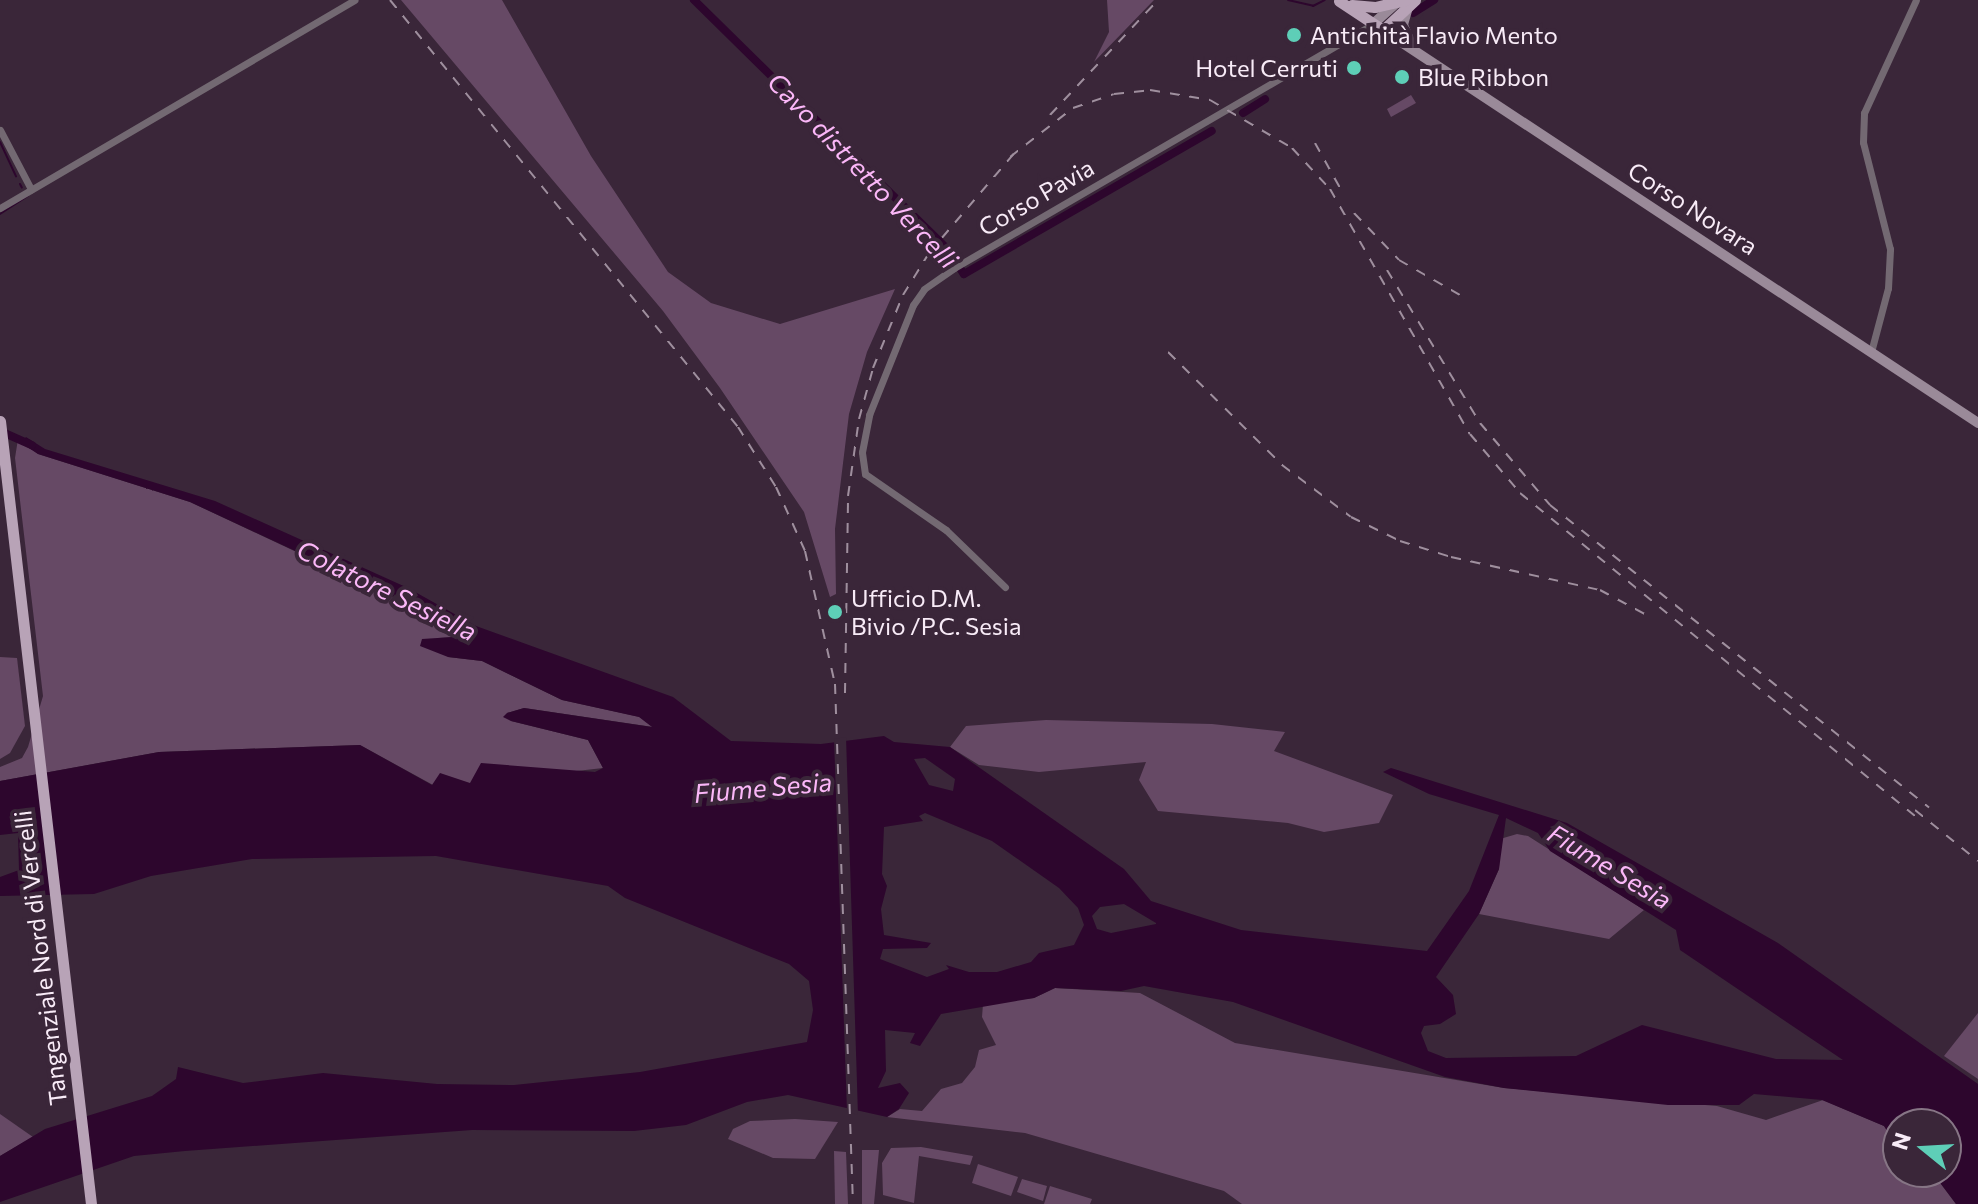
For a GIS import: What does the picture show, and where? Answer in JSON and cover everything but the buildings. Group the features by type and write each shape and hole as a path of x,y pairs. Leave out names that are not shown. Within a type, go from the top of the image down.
{"main road":[{"name":"Corso Novara","path":"1338,0 1978,423"},
{"path":"1338,0 1361,8 1406,3"},
{"path":"1378,27 1406,3"},
{"path":"1406,3 1403,25 1415,51"},
{"name":"Tangenziale Nord di Vercelli","path":"0,421 91,1204"}],"street":[{"path":"0,208 354,0"},
{"path":"1871,352 1888,288 1890,249 1862,126 1871,93 1916,0"},
{"name":"Corso Pavia","path":"1005,587 946,530 875,483 862,466 869,415 899,334 924,289 962,263 1378,27"},
{"path":"0,130 31,189"}],"shaded area":[{"path":"401,0 502,0 591,156 668,272 711,303 780,324 895,289 867,352 849,414 835,529 836,594 830,597 804,512 720,388 663,311"},
{"path":"1107,0 1154,0 1094,62 1109,32"},
{"path":"1411,95 1416,103 1391,117 1387,109"},
{"path":"18,439 38,454 190,502 392,597 454,637 439,638 448,657 482,661 562,700 640,717 653,727 524,708 507,713 511,721 588,740 603,768 470,783 433,785 360,745 159,752 0,781 0,767 22,758 28,747 43,696 15,458"},
{"path":"0,657 17,658 25,726 10,753 0,759"},
{"path":"1046,720 1212,724 1285,732 1274,751 1393,795 1379,823 1324,832 1288,823 1158,811 1139,780 1146,762 1039,772 979,765 950,747 966,726"},
{"path":"1517,834 1528,836 1644,910 1609,939 1479,914 1499,869 1500,839"},
{"path":"1055,988 1140,993 1235,1043 1504,1088 1717,1106 1766,1120 1823,1100 1882,1125 1882,1188 1944,1188 1956,1204 1242,1204 1224,1191 1025,1133 887,1117 900,1109 922,1111 941,1089 962,1083 975,1067 979,1050 996,1045 982,1017 983,1004 1034,998"},
{"path":"1978,1013 1978,1079 1944,1056"},
{"path":"0,1114 33,1137 0,1156"},
{"path":"795,1119 838,1122 815,1159 773,1158 728,1139 733,1129 750,1121"},
{"path":"921,1147 973,1156 970,1165 919,1156 914,1203 883,1195 882,1163 891,1148"},
{"path":"862,1150 879,1150 874,1204 862,1204"},
{"path":"834,1151 846,1152 848,1204 835,1204"},
{"path":"978,1164 1018,1177 1011,1196 972,1183"},
{"path":"1022,1179 1047,1186 1043,1201 1017,1192"},
{"path":"1050,1186 1092,1199 1090,1204 1044,1204"}],"water":[{"name":"Fiume Sesia","path":"26,437 45,449 215,501 408,588 476,626 673,697 731,741 821,744 884,736 894,742 950,747 1124,869 1151,901 1241,930 1427,951 1469,891 1499,815 1429,794 1383,772 1391,768 1567,823 1778,943 1978,1084 1978,1204 1956,1204 1944,1188 1962,1188 1962,1108 1882,1108 1882,1125 1822,1100 1754,1094 1739,1105 1668,1105 1504,1088 1445,1077 1233,1002 1144,986 1121,991 1055,988 1034,998 941,1014 920,1046 910,1043 915,1033 885,1030 886,1071 878,1088 900,1083 909,1093 899,1109 887,1117 788,1095 747,1102 686,1125 634,1131 472,1130 185,1151 134,1156 0,1202 0,1156 45,1129 152,1096 176,1079 178,1067 243,1083 323,1073 437,1084 514,1085 640,1072 807,1042 813,1010 809,981 789,964 625,898 608,886 436,856 252,859 151,876 94,894 0,896 0,877 19,870 18,833 0,835 0,781 159,752 360,745 432,785 440,773 470,783 481,763 595,772 603,768 588,740 511,721 503,717 507,713 524,708 652,727 639,717 562,700 482,661 448,657 420,646 422,639 453,637 392,596 190,502 38,454 21,443","holes":["925,758 955,779 953,791 929,785 914,759","925,813 992,841 1059,888 1078,908 1084,925 1074,945 1039,953 1031,962 997,972 969,972 946,965 949,969 927,977 880,959 883,949 927,948 931,943 884,935 881,909 887,886 882,874 884,827 923,821 919,816","1506,818 1538,833 1550,851 1676,930 1680,950 1843,1060 1776,1059 1642,1025 1576,1056 1446,1058 1428,1051 1421,1033 1424,1026 1440,1024 1456,1014 1453,995 1436,977 1479,914 1499,869","1124,904 1156,923 1156,924 1111,933 1097,929 1092,916 1100,907"]}],"pier":[{"path":"846,737 858,1115 847,1112 834,739"}],"waterway":[{"name":"Cavo distretto Vercelli","path":"694,0 950,252 964,274 1212,131"},
{"path":"1288,0 1313,6 1325,0"},
{"name":"Cavo distretto Vercelli","path":"1413,13 1434,0"},
{"name":"Cavo distretto Vercelli","path":"1243,113 1265,99"},
{"path":"0,142 16,176"},
{"path":"20,184 22,188"},
{"path":"0,214 28,196"},
{"name":"Colatore Sesiella","path":"0,431 32,445"}],"railway":[{"path":"390,0 738,427 776,487 805,551 835,684 853,1204"},
{"path":"1050,115 1158,0"},
{"path":"1010,157 1073,108 1114,94 1150,90 1210,100 1292,148 1330,189 1470,434 1520,493 1920,820"},
{"path":"1315,143 1340,188"},
{"path":"845,693 848,496 859,419 873,368 903,295 929,253 1017,150"},
{"path":"1354,213 1399,260 1460,295"},
{"path":"1387,270 1480,423 1550,505 1929,808"},
{"path":"1168,352 1282,465 1351,517 1400,541 1451,557 1600,590 1652,618"},
{"path":"1915,810 1978,861"}],"place":[{"name":"Antichità Flavio Mento","path":"1294,35"},
{"name":"Hotel Cerruti","path":"1354,68"},
{"name":"Blue Ribbon","path":"1402,77"},
{"name":"Ufficio D.M. Bivio /P.C. Sesia","path":"835,612"}]}
